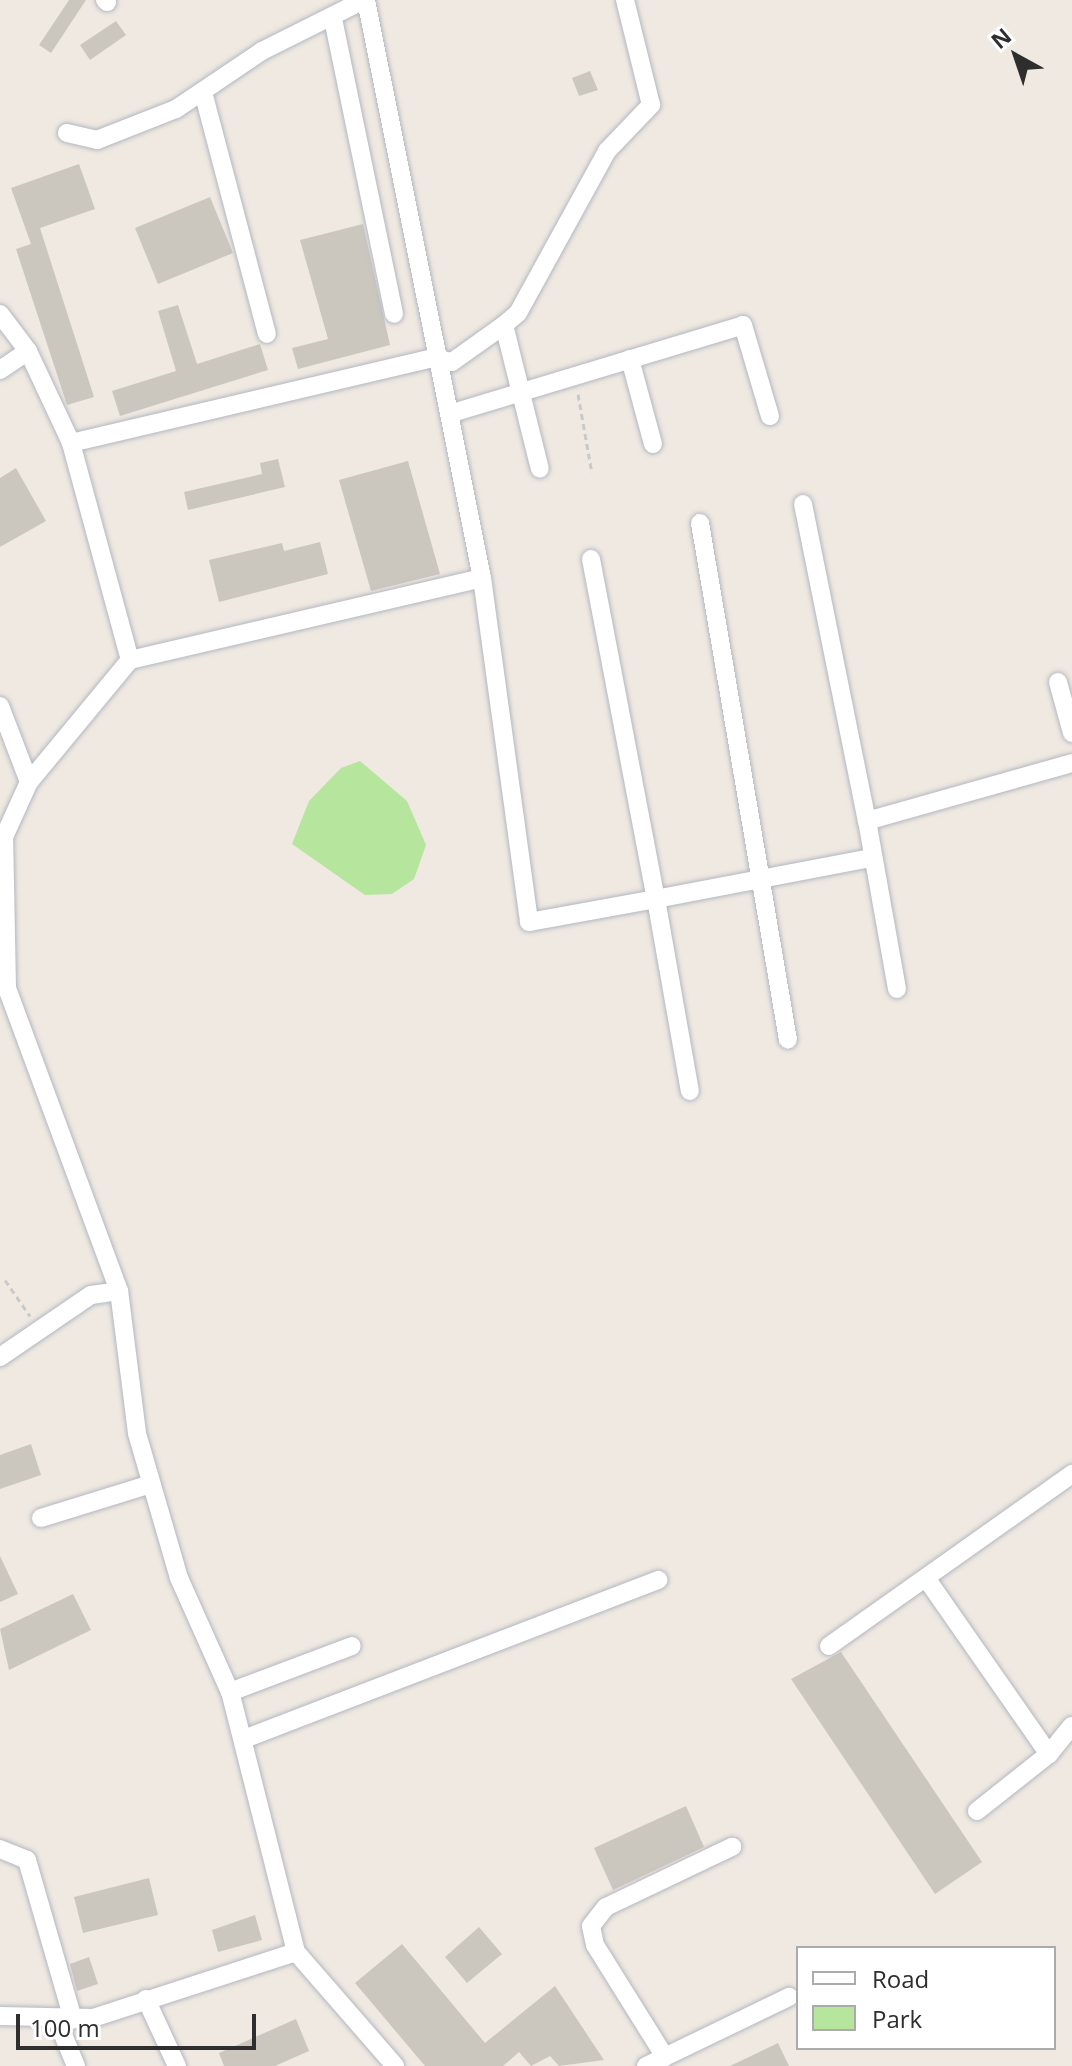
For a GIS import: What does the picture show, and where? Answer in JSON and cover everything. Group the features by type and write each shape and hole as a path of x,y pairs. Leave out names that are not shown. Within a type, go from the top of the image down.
{"street":[{"path":"67,133 97,140 203,92 262,51 333,19 365,0 434,358 449,414 482,578 529,922 656,899 762,875 871,858"},
{"path":"71,443 434,358 452,362 504,325 518,313 607,151 651,105 625,0"},
{"path":"333,19 394,314"},
{"path":"203,92 267,334"},
{"path":"0,314 28,351 71,443 130,660"},
{"path":"504,325 518,393 540,469"},
{"path":"449,414 743,325 770,416"},
{"path":"0,370 28,351"},
{"path":"630,359 653,444"},
{"path":"803,504 867,821 871,858 897,989"},
{"path":"700,523 788,1040"},
{"path":"591,559 690,1091"},
{"path":"395,2066 296,1952 230,1692 179,1578 137,1433 119,1291 7,988 4,837 29,782 130,660 482,578"},
{"path":"1058,682 1072,733"},
{"path":"0,706 29,782"},
{"path":"867,821 1072,763"},
{"path":"0,1357 37,1326 91,1295 119,1291"},
{"path":"829,1646 1072,1474"},
{"path":"41,1518 151,1484"},
{"path":"926,1578 1049,1754"},
{"path":"244,1739 659,1580"},
{"path":"230,1692 352,1646"},
{"path":"977,1811 1049,1754 1072,1726"},
{"path":"665,2057 595,1945 591,1926 606,1907 732,1847"},
{"path":"0,1849 27,1860 76,2066"},
{"path":"0,2016 65,2020 146,1999 296,1952"},
{"path":"646,2066 789,1997"},
{"path":"146,1999 177,2066"}],"path":[{"path":"575,375 592,473"},
{"path":"5,1280 37,1326"}],"green space":[{"path":"360,761 407,801 426,845 414,879 392,894 365,895 292,844 309,801 341,768"}],"building":[{"path":"69,0 86,0 51,53 39,45"},
{"path":"116,21 126,35 90,60 80,45"},
{"path":"590,71 598,90 579,96 572,78"},
{"path":"79,164 95,209 40,228 94,397 67,405 16,249 31,244 11,188"},
{"path":"210,197 233,253 158,284 135,228"},
{"path":"363,224 390,345 298,369 292,348 328,339 300,240"},
{"path":"178,305 197,364 260,344 268,370 120,416 112,391 176,371 158,311"},
{"path":"278,459 285,487 188,510 184,492 262,474 260,463"},
{"path":"408,461 440,574 371,591 339,480"},
{"path":"16,468 46,521 0,547 0,478"},
{"path":"320,542 328,574 219,602 209,560 282,543 284,551"},
{"path":"31,1444 41,1475 0,1489 0,1455"},
{"path":"0,1556 18,1594 0,1602"},
{"path":"73,1594 91,1630 9,1670 0,1629"},
{"path":"841,1652 982,1862 935,1894 791,1679"},
{"path":"686,1806 704,1847 613,1890 594,1848"},
{"path":"149,1878 158,1915 83,1933 74,1897"},
{"path":"255,1915 262,1940 218,1952 212,1930"},
{"path":"479,1927 502,1954 467,1983 445,1957"},
{"path":"402,1944 485,2043 555,1986 604,2060 559,2066 550,2056 531,2066 519,2052 503,2066 425,2066 355,1983"},
{"path":"89,1957 98,1984 77,1991 70,1964"},
{"path":"296,2019 309,2051 275,2066 224,2066 219,2053"},
{"path":"778,2043 789,2066 730,2066"}]}
